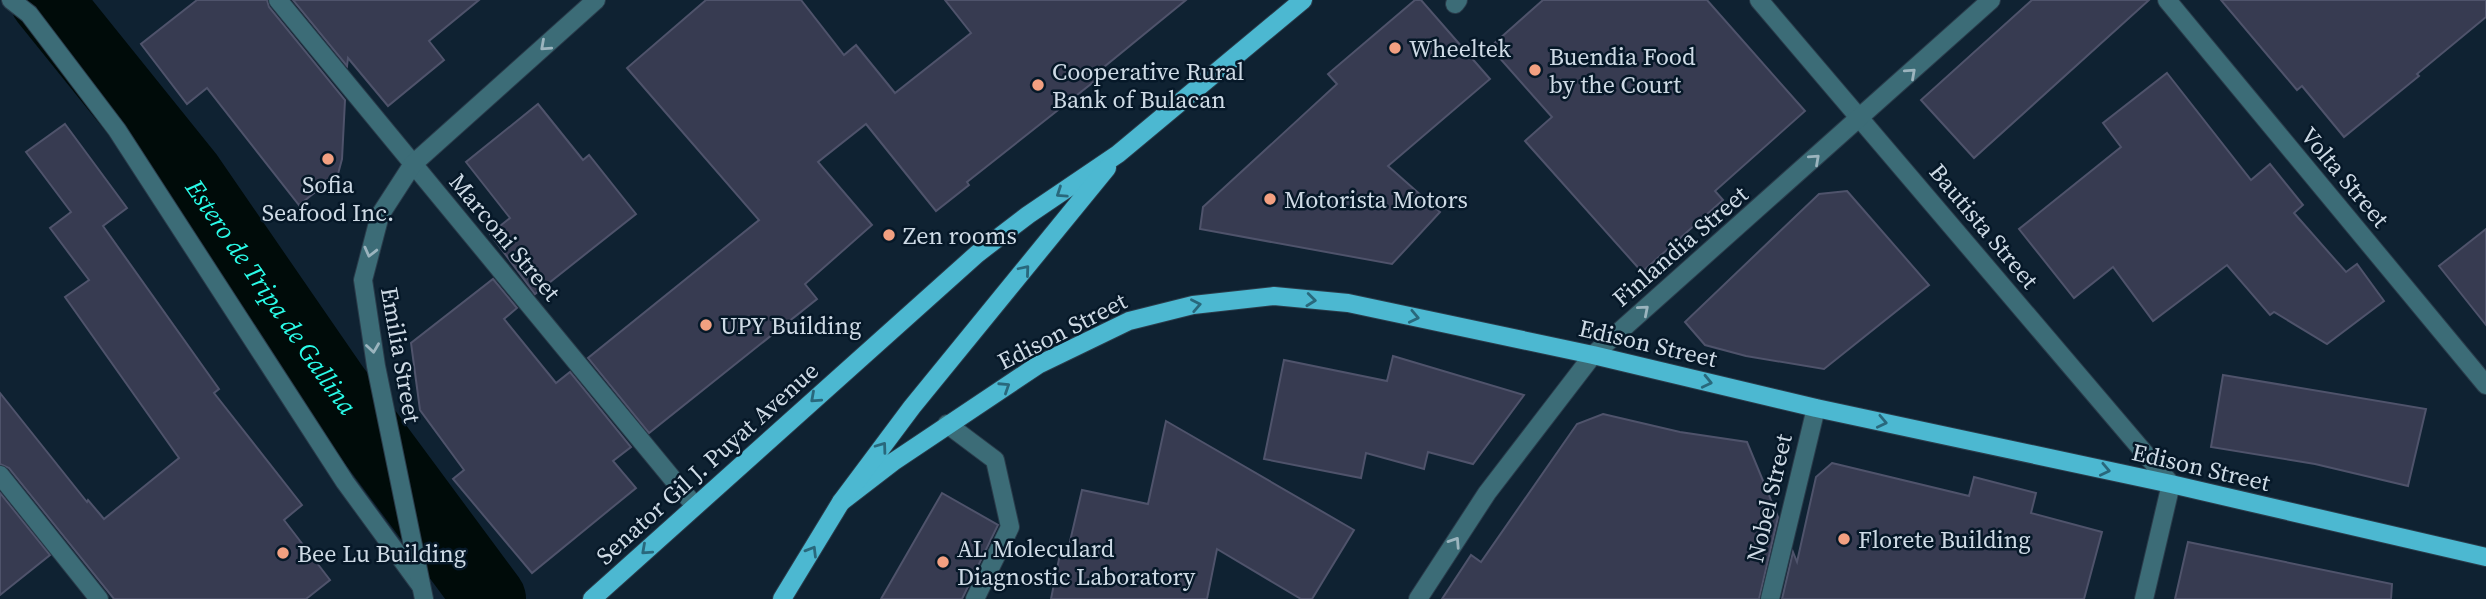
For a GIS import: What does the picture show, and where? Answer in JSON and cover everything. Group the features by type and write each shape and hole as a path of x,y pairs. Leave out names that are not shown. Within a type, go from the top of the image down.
{"main road":[{"name":"Senator Gil J. Puyat Avenue","path":"592,599 976,254 1028,215 1118,155 1303,0"},
{"name":"Senator Gil J. Puyat Avenue","path":"782,599 841,502 912,407 1118,155"},
{"name":"Edison Street","path":"841,502 947,424 1038,365 1129,321 1193,305 1274,296 1348,303 1593,355 1815,408 2171,484 2486,557"}],"street":[{"path":"11,0 29,14 117,130 345,482 423,592"},
{"name":"Marconi Street","path":"278,0 695,506"},
{"name":"Emilia Street","path":"423,592 376,366 363,280 380,215 413,164 596,0"},
{"name":"Bautista Street","path":"1759,0 2171,484"},
{"name":"Finlandia Street","path":"1418,599 1488,493 1593,355 1991,0"},
{"name":"Volta Street","path":"2167,0 2486,385"},
{"name":"Nobel Street","path":"1770,599 1815,408"},
{"path":"947,424 995,460 1010,527 975,599"},
{"path":"0,475 99,599"},
{"path":"2144,599 2171,484"}],"building":[{"path":"197,0 267,0 269,7 345,100 342,159 338,174 299,205 207,88 187,104 141,44"},
{"path":"293,0 479,0 429,41 444,60 388,106 348,58 347,66"},
{"path":"706,0 801,0 844,55 856,45 895,93 971,33 945,0 1186,0 1093,76 1096,80 967,182 969,185 936,211 866,124 818,162 872,225 805,284 817,299 649,433 588,358 759,220 627,68"},
{"path":"1415,0 1421,0 1490,79 1388,166 1440,212 1392,264 1200,229 1203,207 1337,84 1328,74"},
{"path":"1543,0 1707,0 1805,111 1715,191 1723,200 1642,272 1525,141 1552,117 1490,47"},
{"path":"2032,0 2149,0 1974,158 1921,100"},
{"path":"2221,0 2486,0 2486,17 2344,137 2302,86 2297,90"},
{"path":"2167,73 2251,180 2270,164 2303,205 2294,213 2346,272 2357,264 2384,301 2327,344 2274,312 2270,315 2227,265 2153,321 2113,267 2074,298 2019,229 2121,147 2103,123"},
{"path":"538,104 583,160 589,155 636,214 535,294 490,234 510,218 466,162"},
{"path":"65,124 127,208 103,226 219,389 214,393 302,505 284,520 330,580 306,599 114,599 9,468 0,464 0,393 87,502 88,500 104,519 179,458 65,297 89,280 50,228 71,212 26,152"},
{"path":"1847,191 1929,285 1824,369 1746,356 1705,345 1685,322 1819,194"},
{"path":"2486,229 2486,325 2439,266"},
{"path":"493,279 517,308 504,319 556,383 570,372 631,447 613,461 636,488 532,573 453,479 464,470 420,410 411,343"},
{"path":"1393,356 1524,395 1473,464 1428,452 1424,469 1366,453 1361,478 1264,459 1284,360 1387,381"},
{"path":"2223,375 2426,409 2408,486 2315,464 2211,447"},
{"path":"1603,414 1680,432 1747,442 1778,517 1759,599 1442,599 1471,555 1481,562 1577,424"},
{"path":"1166,421 1354,530 1312,599 1301,599 1217,549 1207,599 1051,599 1061,549 1068,550 1082,490 1148,504"},
{"path":"1832,463 1969,496 1974,477 2036,493 2031,513 2102,532 2084,599 1782,599 1793,552 1797,562 1816,477"},
{"path":"0,493 50,555 0,595"},
{"name":"AL Moleculard Diagnostic Laboratory","path":"942,493 998,525 962,599 881,599"},
{"path":"2188,542 2392,584 2391,599 2175,599"}],"waterway":[{"name":"Estero de Tripa de Gallina","path":"46,0 187,175 333,387 490,599"}],"place":[{"name":"Wheeltek","path":"1395,48"},
{"name":"Buendia Food by the Court","path":"1535,70"},
{"name":"Cooperative Rural Bank of Bulacan","path":"1038,85"},
{"name":"Sofia Seafood Inc.","path":"328,159"},
{"name":"Motorista Motors","path":"1270,199"},
{"name":"Zen rooms","path":"889,235"},
{"name":"UPY Building","path":"706,325"},
{"name":"Florete Building","path":"1844,539"},
{"name":"Bee Lu Building","path":"283,553"},
{"name":"AL Moleculard Diagnostic Laboratory","path":"943,562"}]}
